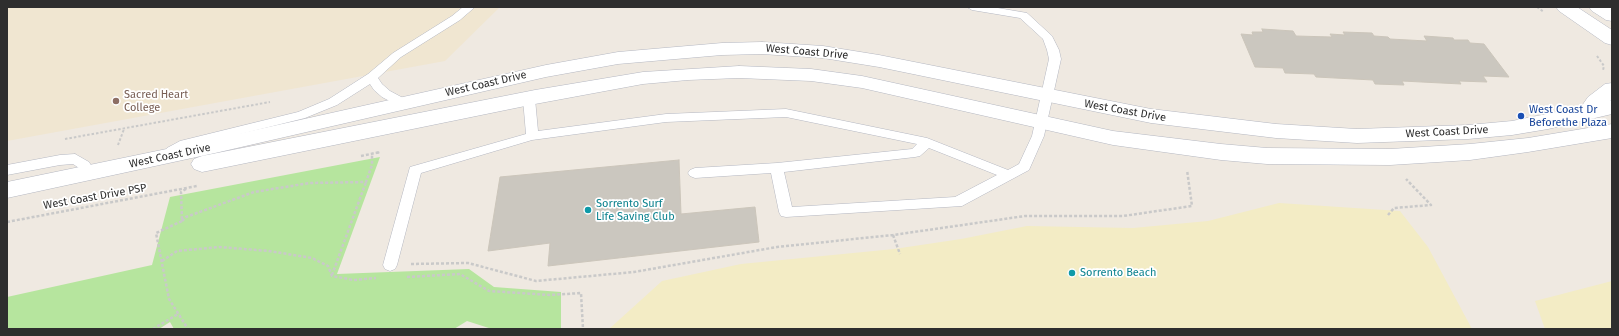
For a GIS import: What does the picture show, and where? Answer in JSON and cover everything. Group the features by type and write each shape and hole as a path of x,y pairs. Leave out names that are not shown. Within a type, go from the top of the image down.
{"main road":[{"path":"1565,7 1612,39"},
{"path":"1598,7 1612,16"},
{"name":"West Coast Drive","path":"7,190 89,174 546,70 618,58 715,50 762,48 823,52 872,60 1151,116 1217,126 1276,132 1356,136 1468,132 1512,128 1548,122 1602,109"},
{"name":"West Coast Drive","path":"7,203 529,99 650,77 695,73 774,73 862,82 1113,138 1221,152 1310,157 1390,156 1470,152 1528,145 1612,131"},
{"path":"1602,109 1592,108 1595,102 1612,89"}],"lane":[{"path":"167,156 172,151 184,144 301,115 324,106 342,97 372,77 398,55 456,18 470,7"},
{"path":"777,168 786,212 958,202 1024,167 1038,136 1046,96 1056,59 1048,38 1025,11 972,7"},
{"path":"372,77 378,87 386,94 403,103"},
{"path":"529,99 532,136"},
{"path":"390,265 415,170 532,136 666,118 786,113 927,142 1009,175"},
{"path":"695,173 777,168 915,153 927,142"},
{"path":"7,170 60,160 76,160 84,165 89,174"}],"path":[{"path":"332,276 372,165 372,154"},
{"path":"390,265 468,263 536,281 634,272 777,248 893,235 1024,216 1123,216 1192,206 1186,163"},
{"path":"1388,215 1394,208 1431,205 1406,179"},
{"path":"188,329 169,299 156,233 182,222 186,217 254,192 310,183 366,182"},
{"name":"West Coast Drive PSP","path":"7,222 186,189 181,192 182,222"},
{"path":"893,235 900,254"},
{"path":"153,329 178,314"}],"shaded area":[{"name":"Sacred Heart College","path":"7,7 500,7 445,61 7,141"}],"green space":[{"path":"380,157 337,274 469,269 494,287 561,292 561,329 492,329 467,321 454,329 174,329 170,322 159,329 7,329 7,297 152,265 170,197"}],"sand":[{"name":"Sorrento Beach","path":"1279,203 1400,211 1428,247 1472,329 609,329 662,281 741,264 894,249 961,239 1027,226 1133,228 1208,221"},
{"path":"1612,281 1612,329 1545,329 1535,301"}],"building":[{"path":"1262,29 1293,31 1296,36 1332,37 1330,34 1345,35 1343,32 1372,33 1374,36 1388,37 1390,39 1427,41 1424,36 1453,38 1454,40 1468,40 1470,43 1484,44 1509,77 1483,76 1487,82 1459,81 1461,84 1402,81 1404,85 1375,84 1373,80 1316,77 1314,74 1285,73 1283,68 1255,67 1241,34 1253,35 1252,32 1263,32"},
{"name":"Sorrento Surf Life Saving Club","path":"679,160 681,214 755,207 759,242 548,266 550,243 488,251 500,177"}],"place":[{"name":"Sacred Heart College","path":"116,101"},
{"name":"West Coast Dr Beforethe Plaza","path":"1521,116"},
{"name":"Sorrento Surf Life Saving Club","path":"588,210"},
{"name":"Sorrento Beach","path":"1072,273"}]}
